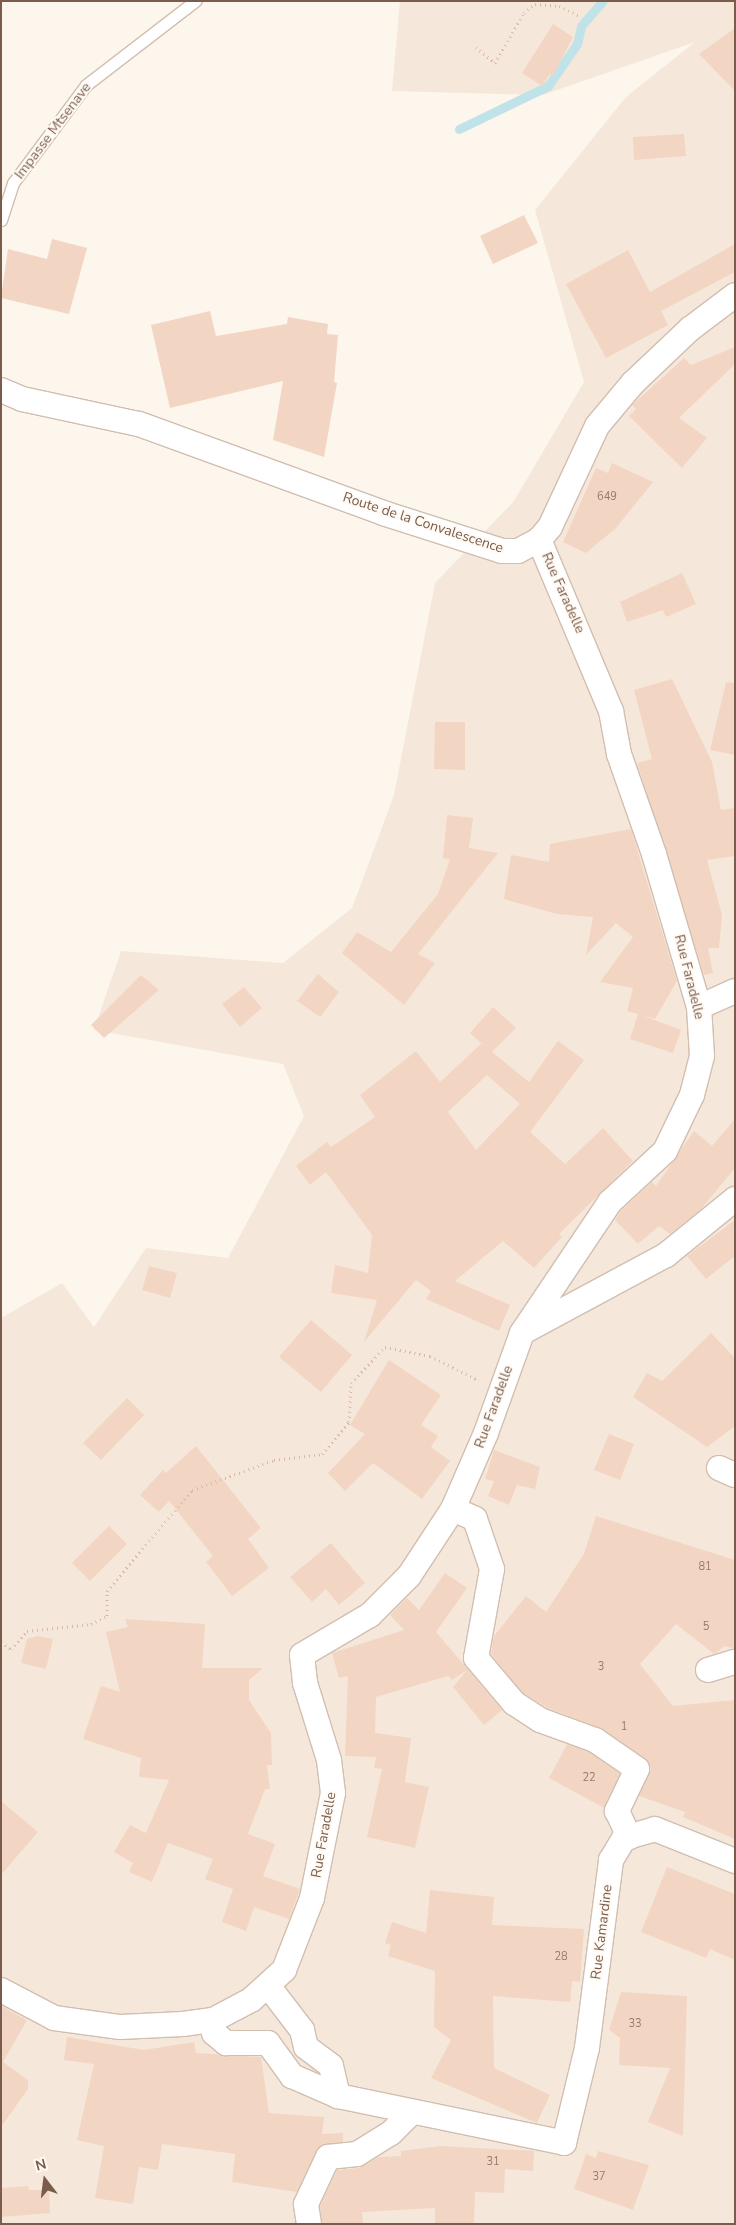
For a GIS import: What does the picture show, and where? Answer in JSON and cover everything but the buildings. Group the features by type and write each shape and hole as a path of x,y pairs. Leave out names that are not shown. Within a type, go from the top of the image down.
{"street":[{"name":"Route de la Convalescence","path":"1,390 22,399 139,424 502,551 518,552 539,540 559,510 597,426 633,383 703,317 735,295"},
{"name":"Rue Faradelle","path":"1,1990 54,2018 120,2027 213,2020 269,1988 284,1970 312,1898 333,1793 329,1760 304,1683 302,1655 370,1615 409,1576 453,1509 486,1433 498,1391 522,1333 610,1202 665,1151 698,1077 702,1056 699,1007 654,854 619,754 611,711 539,540"},
{"path":"699,1007 735,991"},
{"path":"522,1333 666,1255 735,1200"},
{"path":"453,1509 475,1519 492,1569 476,1658 514,1703 540,1720 595,1740 637,1769 617,1811 629,1837 655,1829 735,1861"},
{"path":"708,1670 735,1662"},
{"name":"Rue Kamardine","path":"412,2112 564,2143 587,2048 611,1860 629,1837"},
{"path":"269,1988 302,2030 306,2047 331,2066 338,2096"},
{"path":"213,2020 214,2033 226,2043 268,2043 292,2076 338,2096 412,2112"},
{"path":"309,2224 306,2204 328,2157 357,2154 391,2133 412,2112"}],"lane":[{"name":"Impasse Mtsenave","path":"1,220 13,183 86,85 196,1"}],"path":[{"path":"476,47 495,63 524,14 535,4 549,2 580,16"},
{"path":"1,1642 11,1649 27,1630 91,1624 107,1616 107,1592 192,1490 274,1460 322,1454 349,1422 350,1383 385,1347 430,1356 498,1391"}],"shaded area":[{"path":"400,1 735,1 735,2224 1,2224 1,1318 62,1283 94,1327 146,1248 228,1258 304,1116 283,1064 94,1030 121,951 283,963 352,908 394,795 435,583 514,501 584,382 535,210 626,97 695,42 543,95 392,91"}],"waterway":[{"path":"459,129 548,86 577,44 581,26 603,1"}]}
